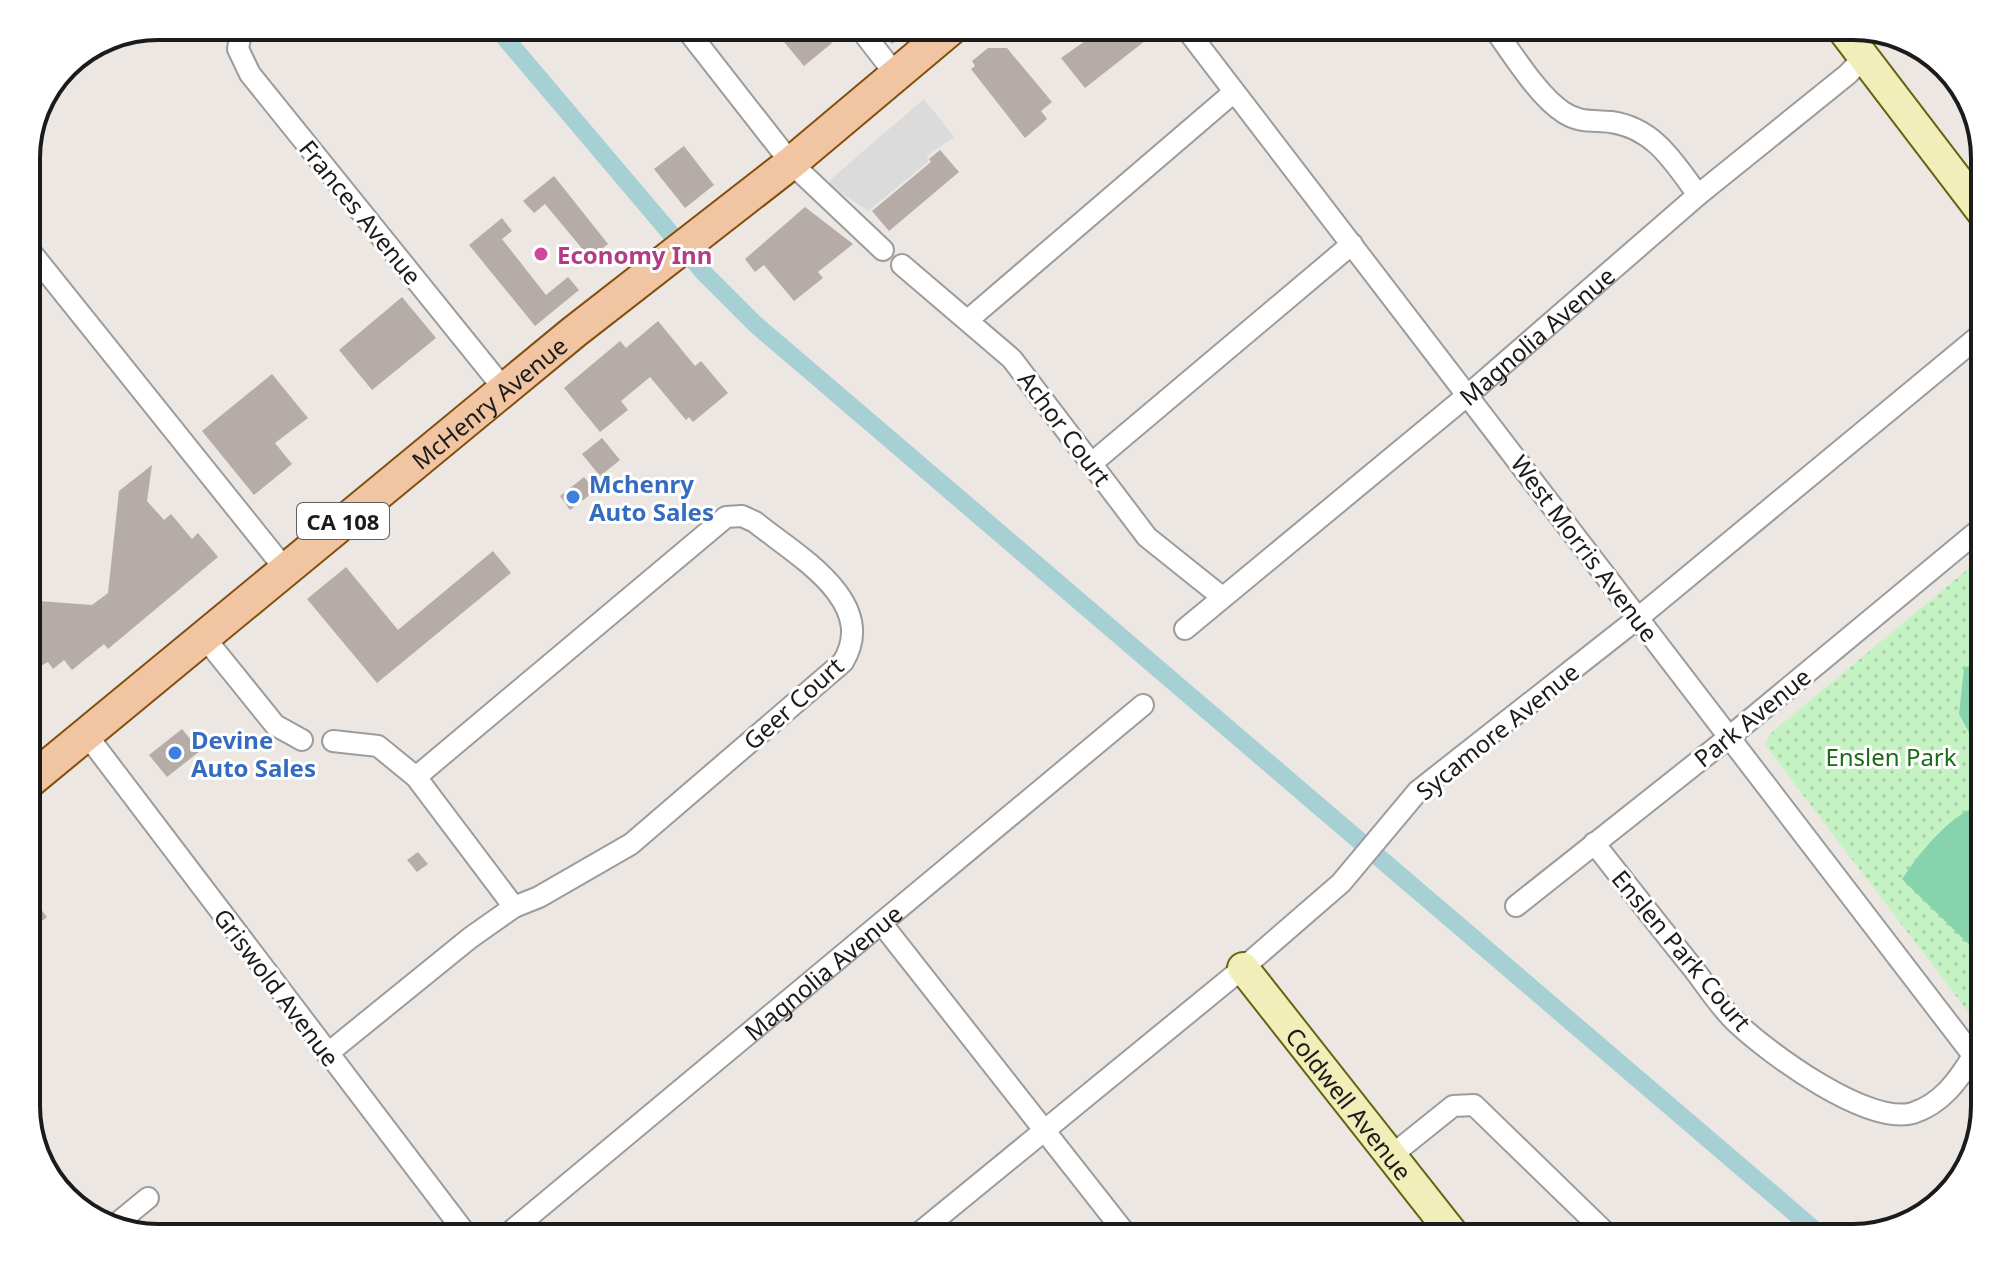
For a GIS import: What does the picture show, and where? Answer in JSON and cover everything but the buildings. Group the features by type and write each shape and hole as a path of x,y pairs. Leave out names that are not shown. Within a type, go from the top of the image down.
{"main road":[{"name":"McHenry Avenue","path":"40,770 662,261 791,163 937,40"}],"street":[{"name":"Frances Avenue","path":"240,40 238,49 250,74 504,389"},
{"path":"695,40 791,163 883,250"},
{"path":"869,40 896,75"},
{"name":"West Morris Avenue","path":"1195,40 1469,394 1971,1054"},
{"path":"1503,40 1551,102 1563,112 1587,122 1620,123 1646,134 1667,152 1698,195"},
{"path":"1872,46 1971,195"},
{"name":"Magnolia Avenue","path":"1185,629 1469,394 1698,195 1848,74 1872,46"},
{"path":"968,320 1234,92"},
{"path":"1092,463 1352,244"},
{"path":"40,263 285,569"},
{"name":"Achor Court","path":"902,265 1012,359 1147,537 1222,597"},
{"name":"Sycamore Avenue","path":"930,1224 1243,968 1360,864 1418,791 1638,618 1971,343"},
{"name":"Geer Court","path":"327,1054 470,938 514,907 539,897 631,844 831,674 847,655 852,640 850,612 845,600 755,522 742,516 726,517 416,777"},
{"name":"Park Avenue","path":"1516,906 1728,738 1971,537"},
{"path":"204,637 275,725 302,740"},
{"name":"Magnolia Avenue","path":"520,1224 1143,705"},
{"name":"Griswold Avenue","path":"86,734 458,1224"},
{"path":"333,741 378,746 416,777 514,907"},
{"name":"Enslen Park Court","path":"1594,843 1736,1023 1799,1071 1860,1104 1893,1114 1910,1114 1931,1105 1971,1071"},
{"path":"882,924 1118,1224"},
{"name":"Coldwell Avenue","path":"1243,968 1445,1224"},
{"path":"1392,1155 1453,1106 1474,1105 1597,1224"},
{"path":"123,1219 148,1198"}],"green space":[{"name":"Enslen Park","path":"1971,567 1971,1016 1765,745 1770,734"},
{"path":"1971,665 1971,736 1959,714 1964,668"},
{"path":"1971,809 1971,946 1902,879 1938,834"}],"shaded area":[{"path":"924,99 954,137 927,156 928,162 868,211 830,185 829,181"}],"waterway":[{"path":"507,40 705,274 755,324 1808,1224"}],"place":[{"name":"Economy Inn","path":"541,254"},
{"name":"Mchenry Auto Sales","path":"573,497"},
{"name":"Devine Auto Sales","path":"175,753"}]}
